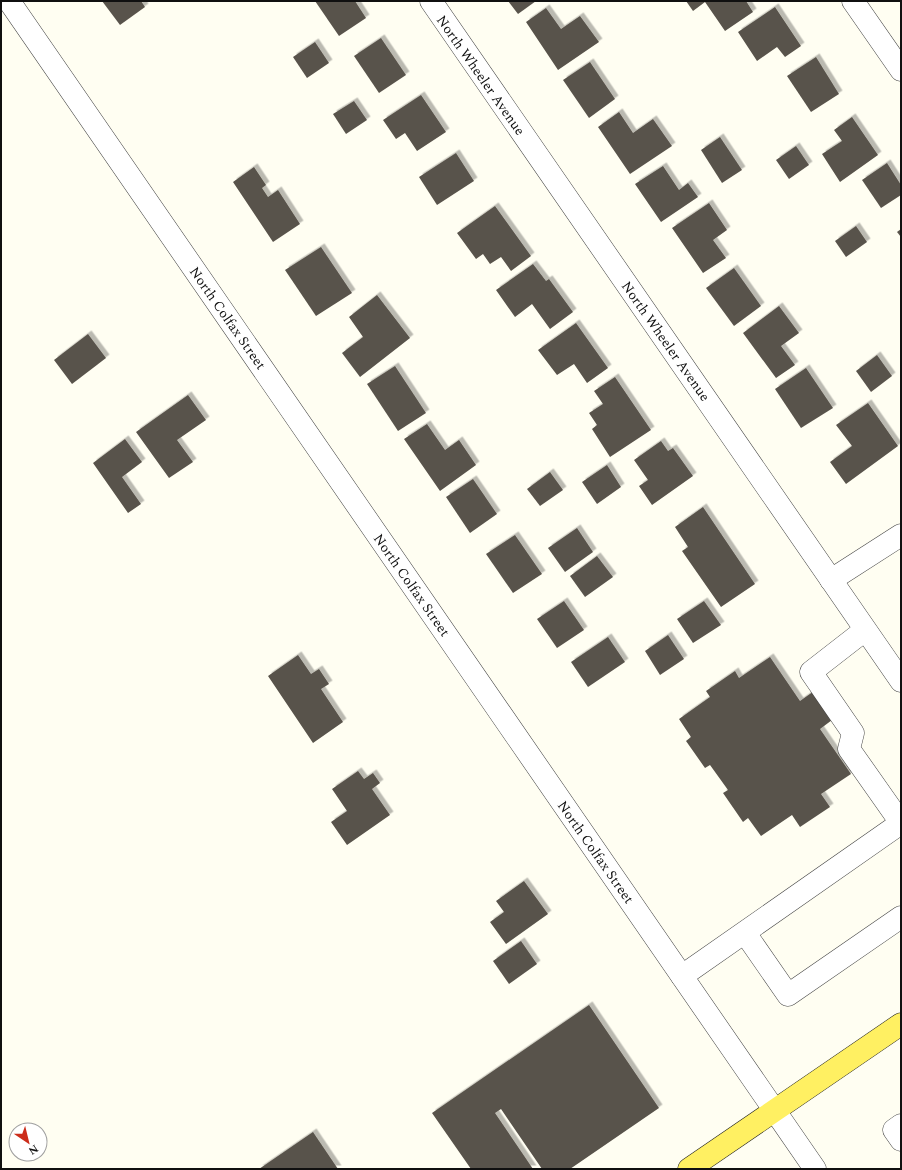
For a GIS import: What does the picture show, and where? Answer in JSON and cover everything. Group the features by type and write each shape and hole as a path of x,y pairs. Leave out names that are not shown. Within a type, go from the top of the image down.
{"main road":[{"path":"689,1169 901,1024"}],"street":[{"name":"North Colfax Street","path":"9,1 815,1169"},
{"name":"North Wheeler Avenue","path":"430,1 901,681"},
{"path":"853,1 901,70"},
{"path":"831,580 901,535"},
{"path":"682,976 901,823 849,749 853,733 811,672 865,630"},
{"path":"744,933 788,995 901,917"},
{"path":"901,1125 894,1130 901,1140"}],"building":[{"path":"102,1 141,1 145,7 120,25"},
{"path":"315,1 355,1 366,18 339,36"},
{"path":"508,1 536,1 518,14"},
{"path":"686,1 746,1 753,12 725,31 705,2 693,11"},
{"path":"775,7 801,46 785,57 777,47 757,61 738,32"},
{"path":"546,8 561,29 580,16 599,42 558,70 526,22"},
{"path":"381,38 406,75 379,93 354,56"},
{"path":"315,42 329,63 307,78 293,57"},
{"path":"816,57 839,94 811,112 787,76"},
{"path":"590,62 615,99 589,118 563,80"},
{"path":"421,95 446,132 417,151 405,133 396,139 383,120"},
{"path":"354,101 367,120 346,134 333,114"},
{"path":"619,112 633,133 653,119 672,146 630,174 598,127"},
{"path":"852,117 878,155 840,182 822,154 842,141 834,130"},
{"path":"720,137 742,170 722,183 701,150"},
{"path":"796,146 809,165 789,179 776,160"},
{"path":"456,153 474,181 437,205 419,177"},
{"path":"887,163 901,185 901,195 881,208 862,180"},
{"path":"663,166 679,190 688,183 698,197 661,222 635,184"},
{"path":"254,167 266,185 262,188 268,197 278,190 300,224 273,242 233,182"},
{"path":"709,203 727,230 713,240 726,258 703,273 672,228"},
{"path":"495,206 531,256 511,271 501,257 490,264 483,254 476,259 457,233"},
{"path":"856,226 867,242 846,257 835,241"},
{"path":"901,229 901,237 897,232"},
{"path":"321,247 352,293 316,316 285,270"},
{"path":"533,264 546,281 549,279 573,312 550,329 532,304 515,317 496,290"},
{"path":"734,268 761,306 734,326 706,288"},
{"path":"377,295 410,338 360,377 342,353 363,337 349,317"},
{"path":"779,306 799,333 781,346 795,365 776,378 743,333"},
{"path":"576,323 608,368 587,383 574,364 557,375 538,350"},
{"path":"88,334 106,358 72,384 54,360"},
{"path":"877,355 892,376 871,392 856,371"},
{"path":"395,366 426,413 398,431 367,384"},
{"path":"806,368 833,408 801,428 775,389"},
{"path":"615,377 651,430 610,457 592,429 597,425 589,413 603,404 594,391"},
{"path":"188,395 206,420 177,440 193,462 169,478 136,432"},
{"path":"868,403 898,446 846,484 830,462 852,446 836,425"},
{"path":"427,424 445,450 459,440 476,465 440,491 404,439"},
{"path":"125,439 142,462 122,477 141,504 128,513 93,463"},
{"path":"661,441 668,451 673,448 693,476 652,505 639,486 648,480 634,460"},
{"path":"607,465 621,487 597,504 582,482"},
{"path":"550,472 563,490 540,506 527,489"},
{"path":"473,479 497,514 470,533 446,497"},
{"path":"703,507 755,584 721,607 682,551 688,547 675,527"},
{"path":"577,528 593,552 565,572 548,548"},
{"path":"515,535 542,574 513,593 486,554"},
{"path":"597,556 613,577 585,597 570,576"},
{"path":"564,601 584,630 557,648 537,619"},
{"path":"704,601 721,625 693,643 677,619"},
{"path":"668,635 684,659 660,675 645,651"},
{"path":"608,637 625,662 588,687 571,662"},
{"path":"298,655 311,674 319,669 329,684 321,689 343,722 313,743 268,676"},
{"path":"770,657 800,701 817,689 836,717 820,729 851,774 821,794 830,807 800,827 792,815 761,836 748,818 743,822 723,793 728,790 710,765 705,768 686,741 691,737 679,719 710,697 706,691 735,671 739,678"},
{"path":"358,771 364,779 373,773 380,783 372,789 390,815 347,845 331,822 347,811 332,789"},
{"path":"524,881 548,914 506,944 490,922 504,912 496,901"},
{"path":"521,941 537,964 509,984 493,961"},
{"path":"589,1005 659,1108 570,1169 542,1169 501,1109 495,1113 533,1169 471,1169 432,1113"},
{"path":"313,1132 338,1169 259,1169"}]}
